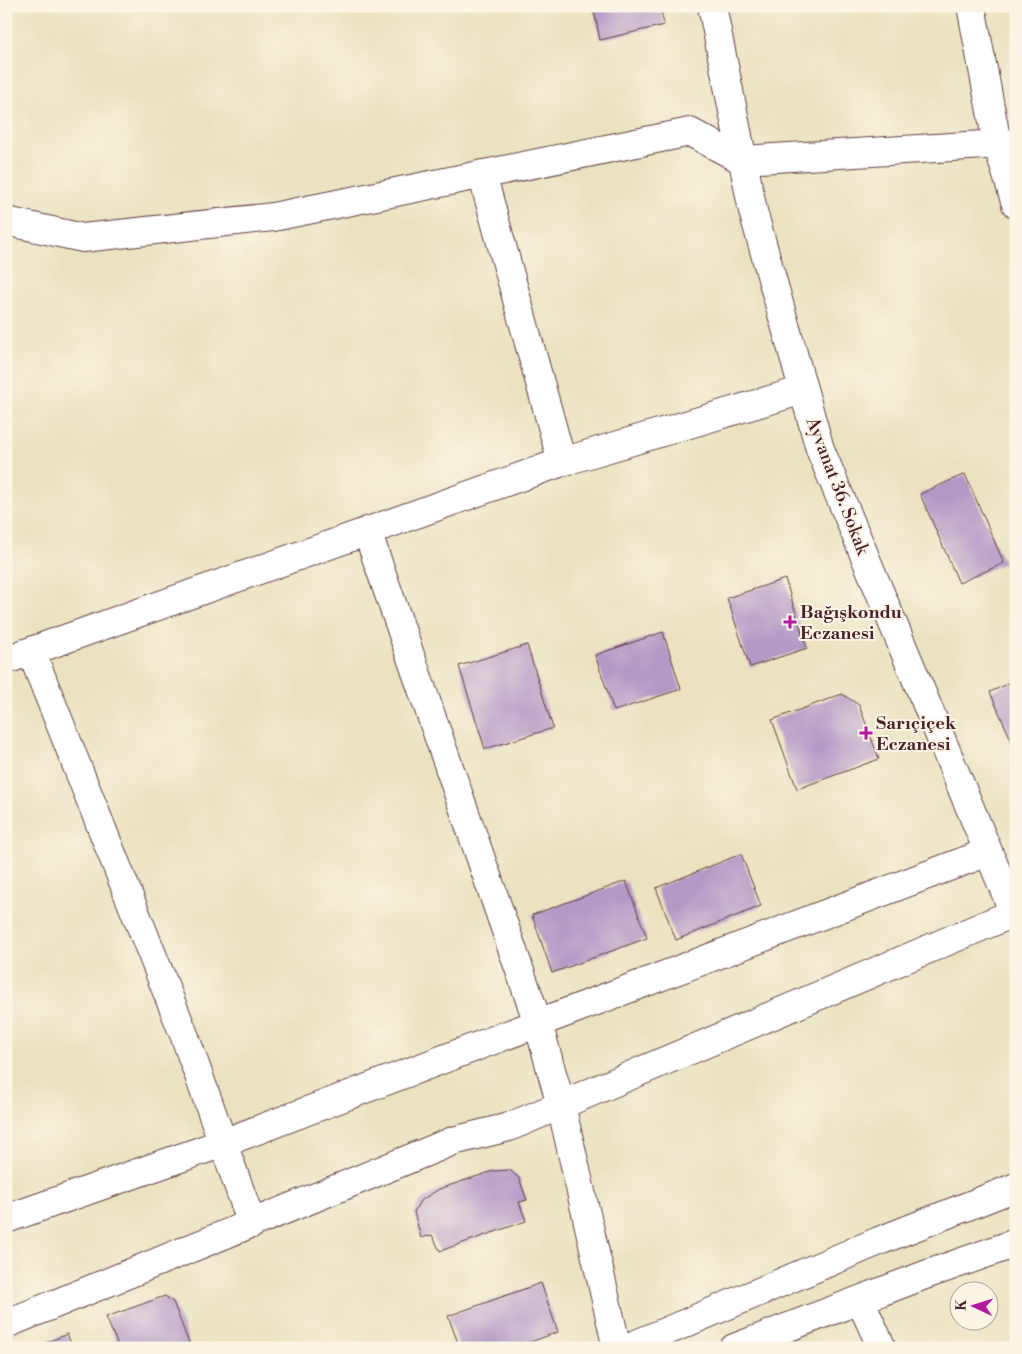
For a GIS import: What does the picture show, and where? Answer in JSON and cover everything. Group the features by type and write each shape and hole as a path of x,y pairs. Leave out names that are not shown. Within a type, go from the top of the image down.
{"street":[{"name":"Ayvanat 36. Sokak","path":"712,6 753,210 820,449 1015,914"},
{"path":"971,6 1006,143 1016,204"},
{"path":"6,222 83,238 273,217 690,132 742,160 1006,143"},
{"path":"482,174 562,462"},
{"path":"252,1224 186,1037 18,656 562,462 803,390"},
{"path":"367,531 538,1023 561,1105 617,1348"},
{"path":"6,1219 223,1143 988,852"},
{"path":"6,1324 453,1142 509,1127 1015,914"},
{"path":"627,1348 879,1241 1016,1186"},
{"path":"734,1348 1016,1243"},
{"path":"860,1300 882,1348"}],"building":[{"path":"593,6 660,6 664,25 600,40"},
{"path":"965,474 1004,563 959,583 920,494"},
{"path":"785,579 807,648 750,667 727,598"},
{"path":"663,632 681,689 614,711 595,655"},
{"path":"527,645 553,728 485,749 459,666"},
{"path":"1016,680 1016,751 990,692"},
{"path":"842,694 859,705 879,759 797,789 772,720"},
{"path":"741,854 761,906 676,940 656,888"},
{"path":"626,881 647,938 552,973 532,915"},
{"path":"510,1170 519,1178 527,1200 519,1202 526,1221 440,1251 432,1235 421,1238 414,1212 420,1201 439,1189 493,1171"},
{"path":"541,1283 558,1332 514,1348 460,1348 448,1316"},
{"path":"165,1296 173,1302 191,1348 119,1348 106,1317"},
{"path":"67,1334 73,1348 33,1348"}],"place":[{"name":"Bağışkondu Eczanesi","path":"790,622"},
{"name":"Sarıçiçek Eczanesi","path":"866,733"}]}
